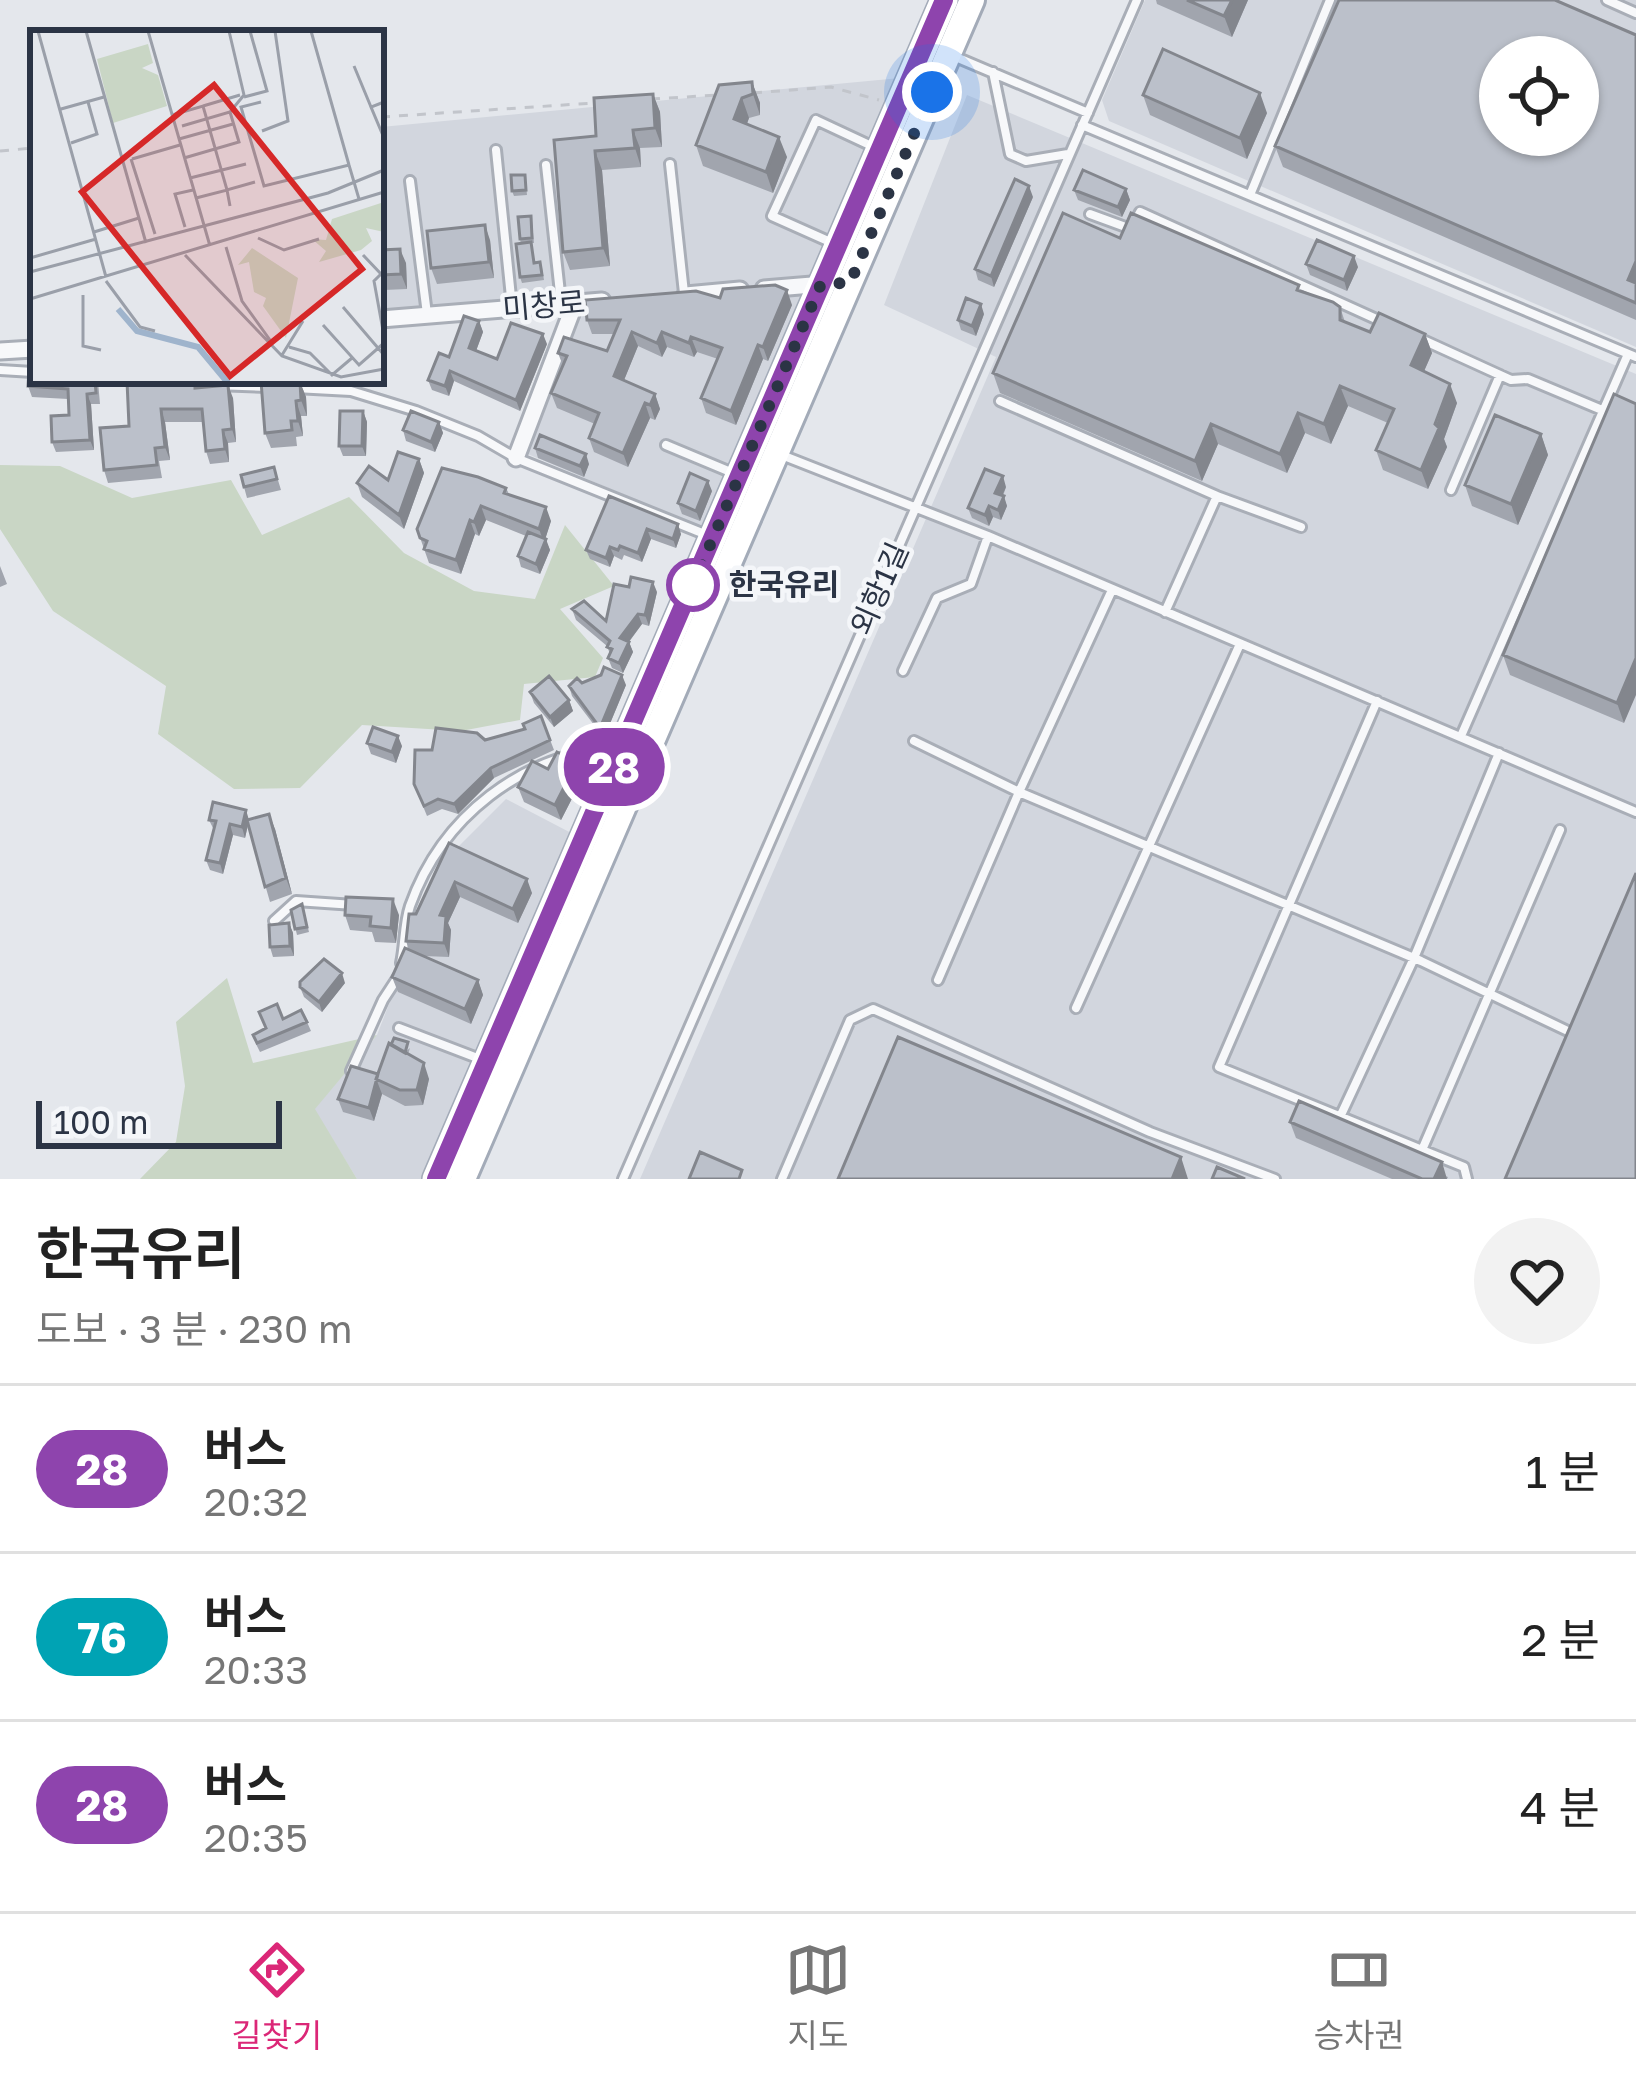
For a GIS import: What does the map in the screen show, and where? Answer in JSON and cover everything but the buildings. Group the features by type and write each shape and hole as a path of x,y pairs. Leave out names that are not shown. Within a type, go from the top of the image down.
{"main road":[{"path":"436,1179 944,0"},
{"path":"463,1179 971,0"}],"street":[{"path":"663,296 850,283"},
{"name":"미창로","path":"384,319 619,300"},
{"path":"516,458 568,303"},
{"path":"0,351 30,349"}],"lane":[{"name":"외항1길","path":"622,1179 1137,0"},
{"path":"1250,195 1330,0"},
{"path":"1607,0 1636,13"},
{"path":"949,53 1088,112"},
{"path":"993,72 1010,154 1026,161 1070,154"},
{"path":"838,245 772,216 816,120 879,150"},
{"path":"1082,125 1632,356 1602,410 1461,736"},
{"path":"496,150 512,308"},
{"path":"670,164 685,295"},
{"path":"546,165 568,303"},
{"path":"410,181 428,315"},
{"path":"1090,214 1132,229 1140,212 1394,328"},
{"path":"1416,337 1501,375 1528,380 1602,410"},
{"path":"0,370 30,372"},
{"path":"1451,490 1501,375"},
{"path":"199,384 351,391 416,411 478,436 516,458 714,537"},
{"path":"1000,401 1217,496 1301,526"},
{"path":"666,445 740,476"},
{"path":"777,453 988,536 1636,812"},
{"path":"1165,612 1217,496"},
{"path":"903,671 937,598 971,584 988,536"},
{"path":"938,980 1112,590"},
{"path":"1076,1008 1240,644"},
{"path":"1377,701 1220,1067 1464,1167 1467,1179"},
{"path":"914,741 1019,792 1414,958 1574,1034"},
{"path":"348,1076 398,976 410,908 445,838 495,789 544,762 584,750 623,747"},
{"path":"1340,1117 1414,958 1499,753"},
{"path":"1422,1150 1560,830"},
{"path":"274,921 296,901 375,905"},
{"path":"392,906 410,908"},
{"path":"782,1179 850,1020 873,1009 1150,1132 1275,1179"},
{"path":"1564,1054 1582,1012"},
{"path":"399,1028 487,1062"}],"path":[{"path":"645,100 831,88 898,105"},
{"path":"384,117 598,103"},
{"path":"0,151 30,148"}],"shaded area":[{"path":"1145,0 1636,0 1636,347 1109,121 1102,100"},
{"path":"900,78 708,530 511,447 560,315 384,319 384,127"},
{"path":"967,95 1636,374 1636,1179 640,1179 996,357 884,305"},
{"path":"506,799 575,835 424,1179 357,1179 314,1109 377,1035 445,860"}],"green space":[{"path":"0,465 60,466 132,498 231,480 262,535 349,497 404,553 474,591 535,599 565,525 614,586 560,609 603,658 595,677 524,684 520,720 461,731 362,725 300,788 234,789 158,734 166,686 53,611 0,529"},
{"path":"227,978 253,1063 377,1035 315,1109 357,1179 140,1179 176,1142 185,1086 176,1022"}],"bus line":[{"name":"28","path":"436,1179 944,0"}],"place":[{"name":"한국유리","path":"693,585"}],"route":[{"path":"693,585 821,284 850,283 932,92"}]}
